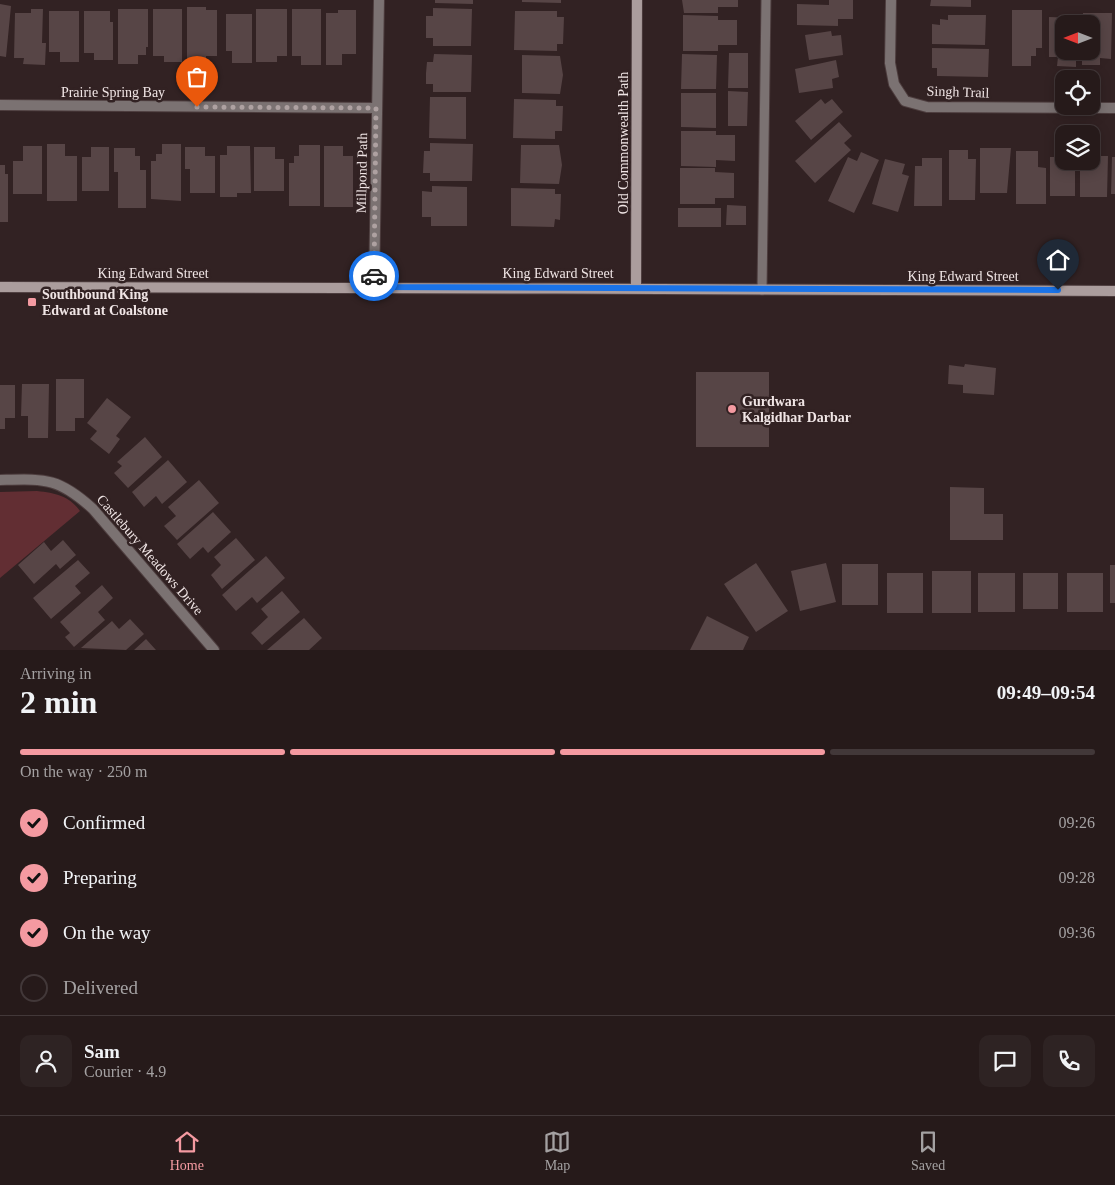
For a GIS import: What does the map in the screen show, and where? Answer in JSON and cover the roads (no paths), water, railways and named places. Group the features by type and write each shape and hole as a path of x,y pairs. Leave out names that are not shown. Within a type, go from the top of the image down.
{"street":[{"name":"Millpond Path","path":"374,287 379,0"},
{"name":"Old Commonwealth Path","path":"636,287 637,0"},
{"name":"Singh Trail","path":"891,0 890,63 894,84 905,101 927,106 1115,108"},
{"name":"Prairie Spring Bay","path":"0,105 376,108"},
{"name":"King Edward Street","path":"0,287 636,287 762,290 1115,291"},
{"name":"Castlebury Meadows Drive","path":"0,480 39,479 60,483 76,492 93,508 214,650"}],"lane":[{"path":"762,290 766,0"}],"place":[{"name":"Southbound King Edward at Coalstone","path":"32,302"},
{"name":"Gurdwara Kalgidhar Darbar","path":"732,409"}]}
